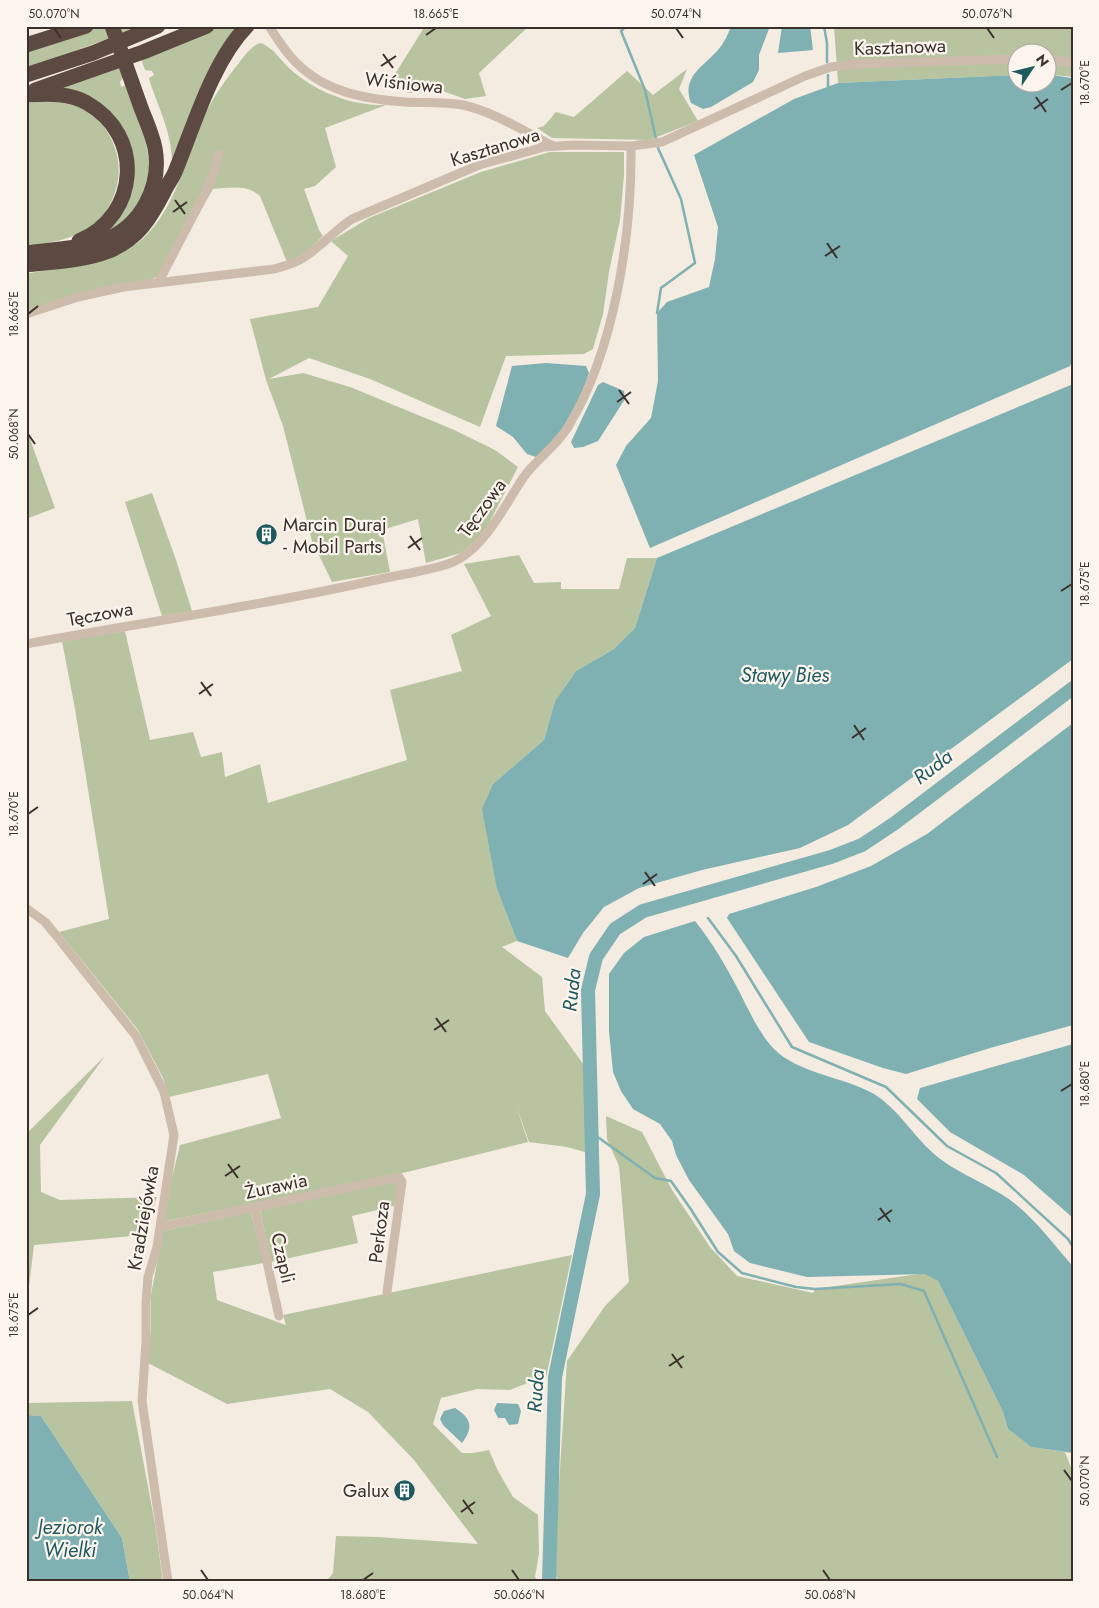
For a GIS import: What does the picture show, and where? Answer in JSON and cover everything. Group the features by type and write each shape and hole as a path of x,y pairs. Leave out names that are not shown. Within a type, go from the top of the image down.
{"highway":[{"path":"26,45 86,26"},
{"path":"112,26 160,132 164,148 166,173 164,191"},
{"path":"26,253 89,246 116,235 134,221 149,198 156,174 155,148 122,26"},
{"path":"26,75 93,53 158,26"},
{"path":"26,94 143,52 207,26"},
{"path":"26,265 91,256 108,251 123,244 142,229 151,218 173,175 218,68 232,44 247,26"},
{"path":"26,94 69,96 86,102 102,113 112,124 124,146 127,160 127,183 118,207 109,221 94,234 63,248"}],"street":[{"name":"Wiśniowa","path":"272,30 300,66 322,83 334,89 358,96 403,102 461,105 492,114 553,146"},
{"name":"Kasztanowa","path":"26,314 100,291 274,269 289,265 302,259 341,226 363,213 480,165 544,147 631,146 662,142 805,76 832,67 854,64 1006,59"},
{"path":"1056,60 1073,63"},
{"name":"Tęczowa","path":"26,644 334,589 458,561 476,548 526,475 561,438 582,400 594,373 619,283 630,210 632,184 631,146"},
{"path":"158,283 211,180 218,154"},
{"name":"Kradziejówka","path":"26,908 45,922 136,1036 164,1092 174,1135 157,1247 148,1277 142,1401 168,1582"},
{"name":"Żurawia","path":"160,1227 399,1176"},
{"name":"Perkoza","path":"387,1292 402,1182 399,1176"},
{"name":"Czapli","path":"255,1208 279,1316"}],"green space":[{"path":"103,26 142,26 26,69 26,50"},
{"path":"222,26 238,26 172,163 170,142 149,78 154,75 152,71 145,70 141,59"},
{"path":"425,26 529,26 479,73 486,96 465,99 437,89 409,93 387,87"},
{"path":"834,26 1073,26 1073,77 1056,75 1056,42 1006,42 1006,75 838,83"},
{"path":"261,43 273,51 300,77 323,91 360,103 386,105 325,128 336,167 315,186 304,189 323,236 304,254 287,262 260,196 244,188 213,189 167,270 168,275 26,311 26,274 83,265 110,258 123,253 148,233 160,219 169,203 211,102 246,54"},
{"path":"120,67 123,78 120,82 121,87 126,85 145,137 149,171 146,188 139,204 126,220 106,233 126,205 132,192 134,163 129,143 122,126 120,127 58,88"},
{"path":"687,69 679,89 698,121 649,140 552,138 537,128 544,126 556,112 574,117 627,71 653,95"},
{"path":"43,101 74,104 84,108 100,121 110,136 117,155 119,165 117,186 114,196 98,222 68,238 26,247 26,103"},
{"path":"550,152 624,152 620,220 609,272 603,314 593,349 584,354 506,356 480,427 370,379 309,358 269,379 303,373 350,387 452,429 495,450 518,467 484,533 461,553 426,563 418,519 382,530 390,572 332,582 312,541 283,426 266,380 250,319 318,307 348,256 331,241 369,218 481,172"},
{"path":"26,428 55,508 26,519"},
{"path":"152,493 192,611 162,616 125,502"},
{"path":"519,555 534,583 561,582 561,589 619,589 627,558 657,558 635,628 614,649 576,671 555,701 544,740 493,784 497,889 517,941 502,947 542,977 545,1011 586,1068 588,1153 567,1147 529,1142 516,1105 528,1142 407,1172 161,1222 180,1145 281,1118 268,1074 169,1097 163,1078 138,1030 59,932 109,919 62,641 125,631 150,740 193,732 201,757 222,752 225,777 260,764 268,803 407,760 390,690 462,671 451,635 491,616 464,564"},
{"path":"105,1056 40,1145 41,1192 60,1200 157,1197 143,1235 34,1245 26,1311 26,1134"},
{"path":"606,1116 642,1132 672,1190 710,1247 737,1276 813,1293 815,1289 925,1273 938,1281 1003,1412 1008,1429 1031,1447 1065,1452 1073,1473 1073,1582 557,1582 554,1561 567,1361 605,1306 629,1282 619,1166 607,1139"},
{"path":"395,1182 399,1183 394,1206 352,1216 358,1243 271,1262 260,1209"},
{"path":"251,1212 264,1263 213,1272 217,1300 286,1325 283,1315 572,1255 546,1378 538,1379 510,1390 477,1389 441,1398 433,1424 462,1453 489,1450 498,1471 513,1497 538,1515 539,1553 535,1577 539,1582 326,1582 333,1573 336,1536 478,1544 414,1460 368,1412 330,1389 227,1404 148,1363 151,1295 163,1231"},
{"path":"132,1401 155,1524 163,1582 130,1582 122,1538 41,1416 26,1415 26,1403"}],"water":[{"path":"731,26 770,26 759,55 759,70 753,82 711,107 703,109 691,103 689,86 691,79 720,47 726,39"},
{"path":"782,26 810,26 813,50 778,53"},
{"path":"1006,75 1006,92 1056,92 1056,76 1071,78 1073,81 1073,360 1070,366 650,548 616,465 626,446 651,418 658,381 657,313 667,302 709,287 715,259 718,227 694,155 794,99 838,83"},
{"path":"546,363 586,366 589,373 581,396 561,433 536,457 527,454 513,437 496,426 512,366"},
{"path":"603,382 624,391 625,399 598,441 583,447 574,448 571,442 598,385"},
{"name":"Stawy Bies","path":"1073,384 1073,659 848,825 800,848 702,870 639,888 604,907 583,933 568,958 517,941 497,889 482,809 493,784 544,740 555,701 576,671 614,649 635,628 657,558"},
{"path":"1073,723 1073,1025 906,1074 883,1068 809,1042 727,918 729,914 816,887 871,866 927,834"},
{"path":"695,921 718,954 755,1021 774,1049 796,1064 850,1083 883,1100 898,1114 925,1146 940,1159 956,1170 1011,1200 1038,1226 1073,1267 1073,1453 1031,1447 1008,1429 1003,1412 938,1281 925,1274 807,1277 750,1263 734,1251 728,1234 689,1180 676,1155 672,1141 660,1124 633,1109 621,1091 613,1072 609,1031 609,974 624,953 644,937"},
{"path":"1073,1044 1073,1218 1024,1175 950,1132 917,1099 920,1088"},
{"path":"497,1403 518,1404 521,1411 518,1424 509,1425 505,1418 498,1418 494,1410"},
{"path":"455,1408 465,1415 469,1423 468,1432 462,1443 443,1425 440,1419 444,1411"},
{"name":"Jeziorok Wielki","path":"26,1415 41,1416 122,1538 130,1582 26,1582"}],"waterway":[{"path":"626,26 621,31 645,90 656,139"},
{"path":"824,26 827,43 827,62"},
{"path":"828,75 828,87"},
{"path":"657,313 661,288 695,263 681,199 658,148"},
{"name":"Ruda","path":"549,1582 555,1377 593,1194 588,990 596,957 615,929 643,911 831,857 862,845 895,823 1073,688"},
{"path":"708,918 736,956 792,1047 886,1087 947,1146 996,1173 1068,1239 1073,1247"},
{"path":"592,1133 655,1178 671,1181 718,1252 742,1273 796,1287 815,1289 901,1284 924,1291 997,1457"}],"place":[{"name":"Marcin Duraj - Mobil Parts","path":"267,535"},
{"name":"Galux","path":"405,1490"}]}
